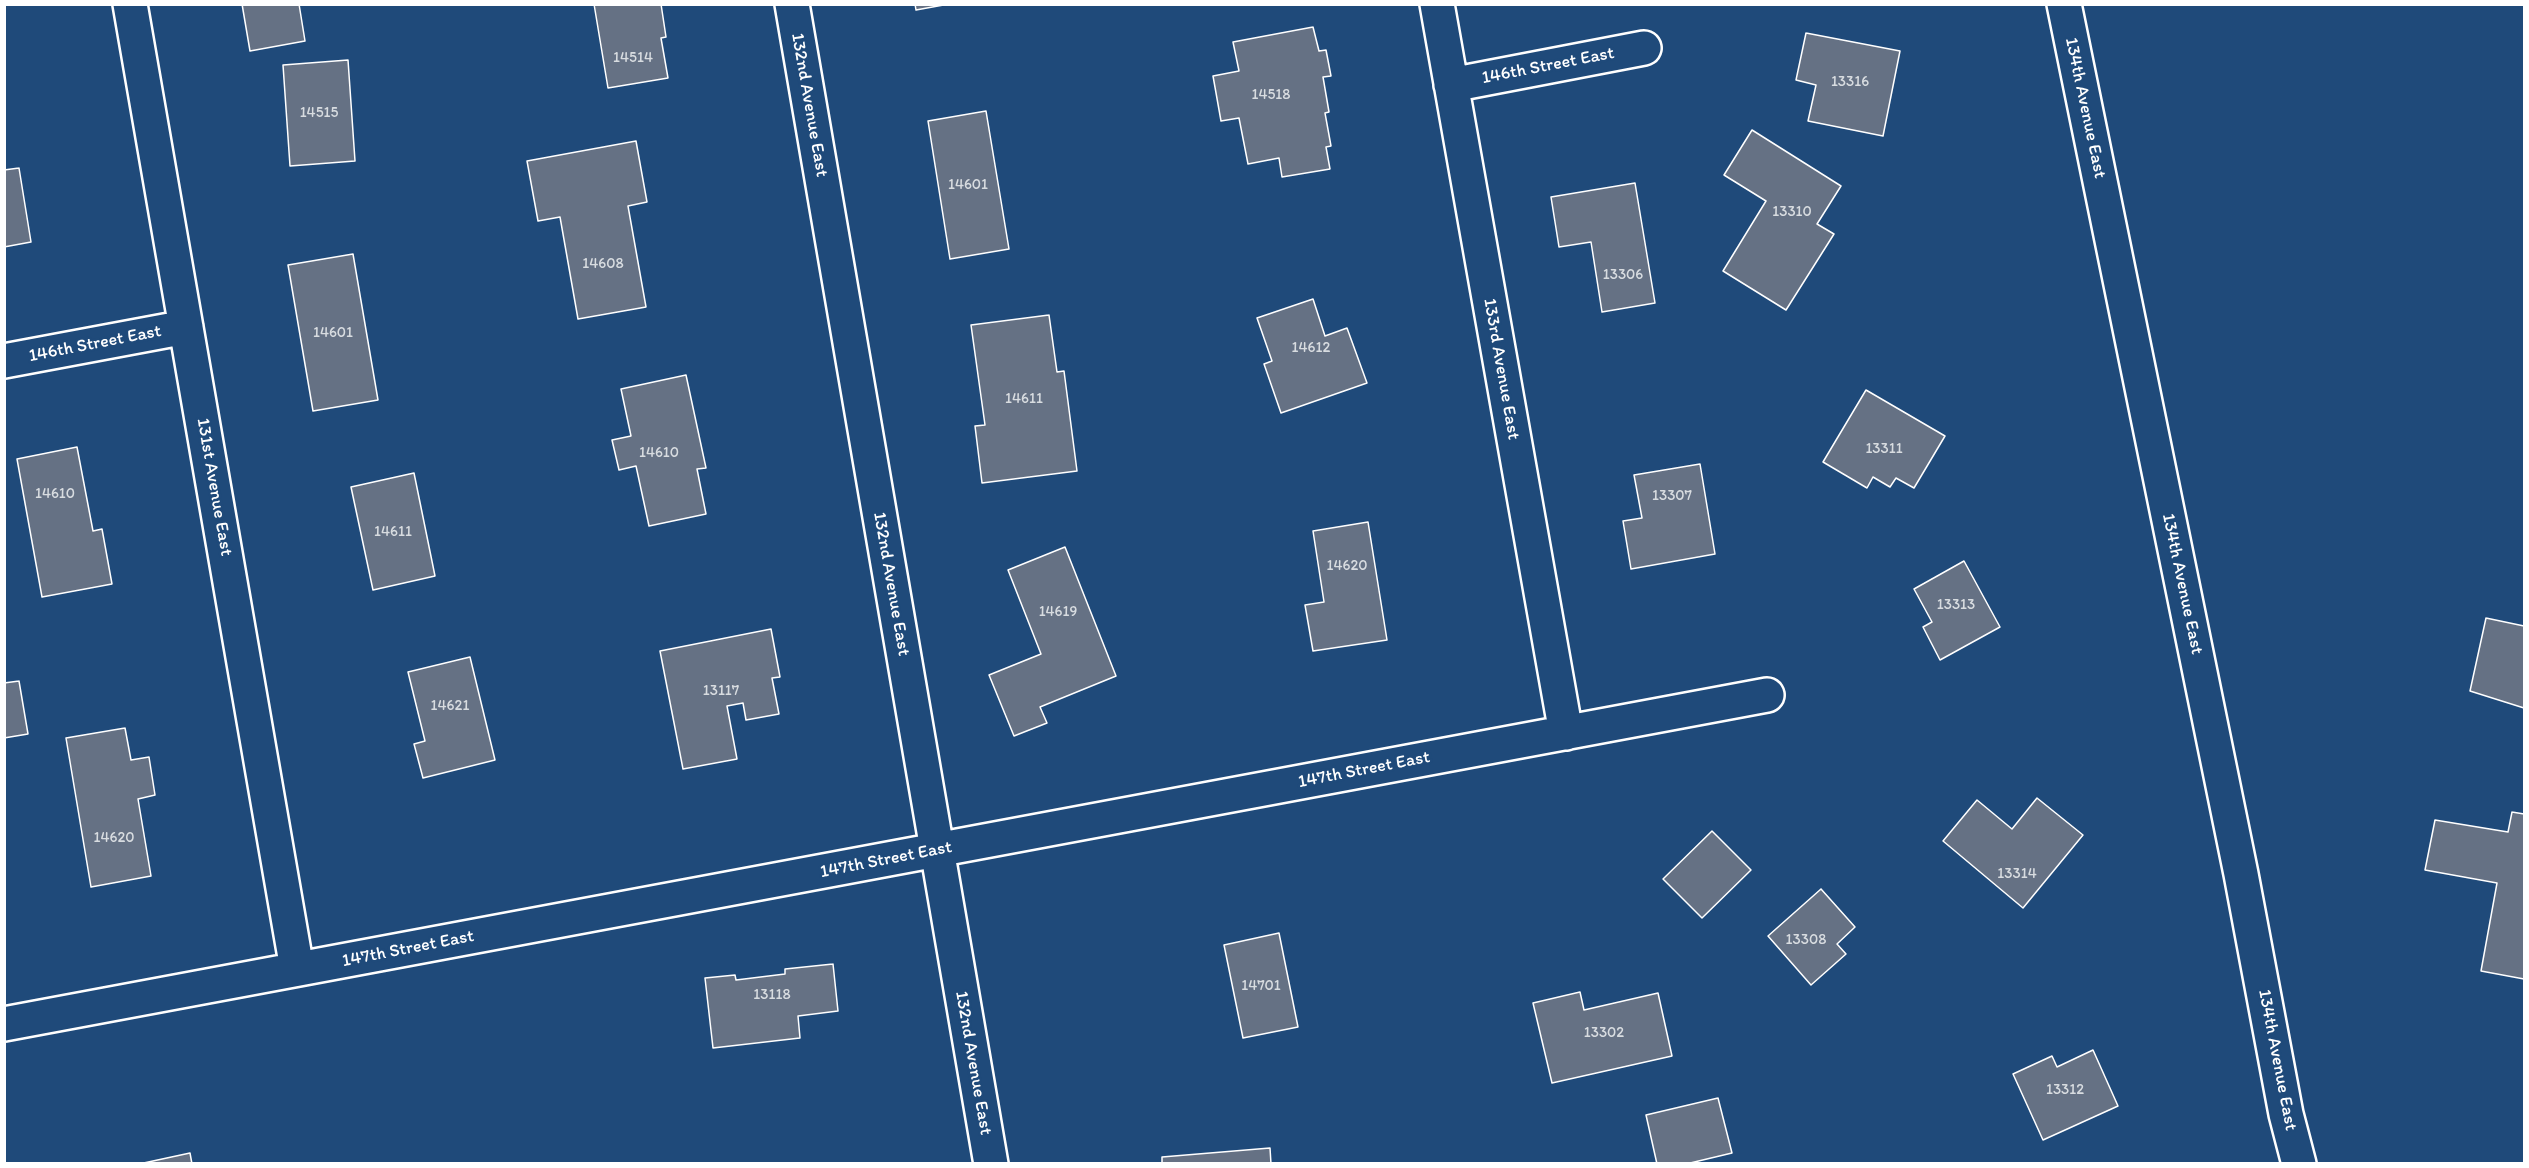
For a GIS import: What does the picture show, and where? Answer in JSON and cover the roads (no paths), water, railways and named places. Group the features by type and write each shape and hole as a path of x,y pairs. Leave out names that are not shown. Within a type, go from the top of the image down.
{"street":[{"name":"131st Avenue East","path":"130,4 297,969"},
{"name":"132nd Avenue East","path":"792,4 991,1164"},
{"name":"133rd Avenue East","path":"1437,4 1566,733"},
{"name":"134th Avenue East","path":"2064,4 2241,874 2286,1114 2298,1164"},
{"name":"146th Street East","path":"1451,85 1644,48"},
{"name":"146th Street East","path":"4,361 186,327"},
{"name":"147th Street East","path":"4,1024 1767,695"}]}
